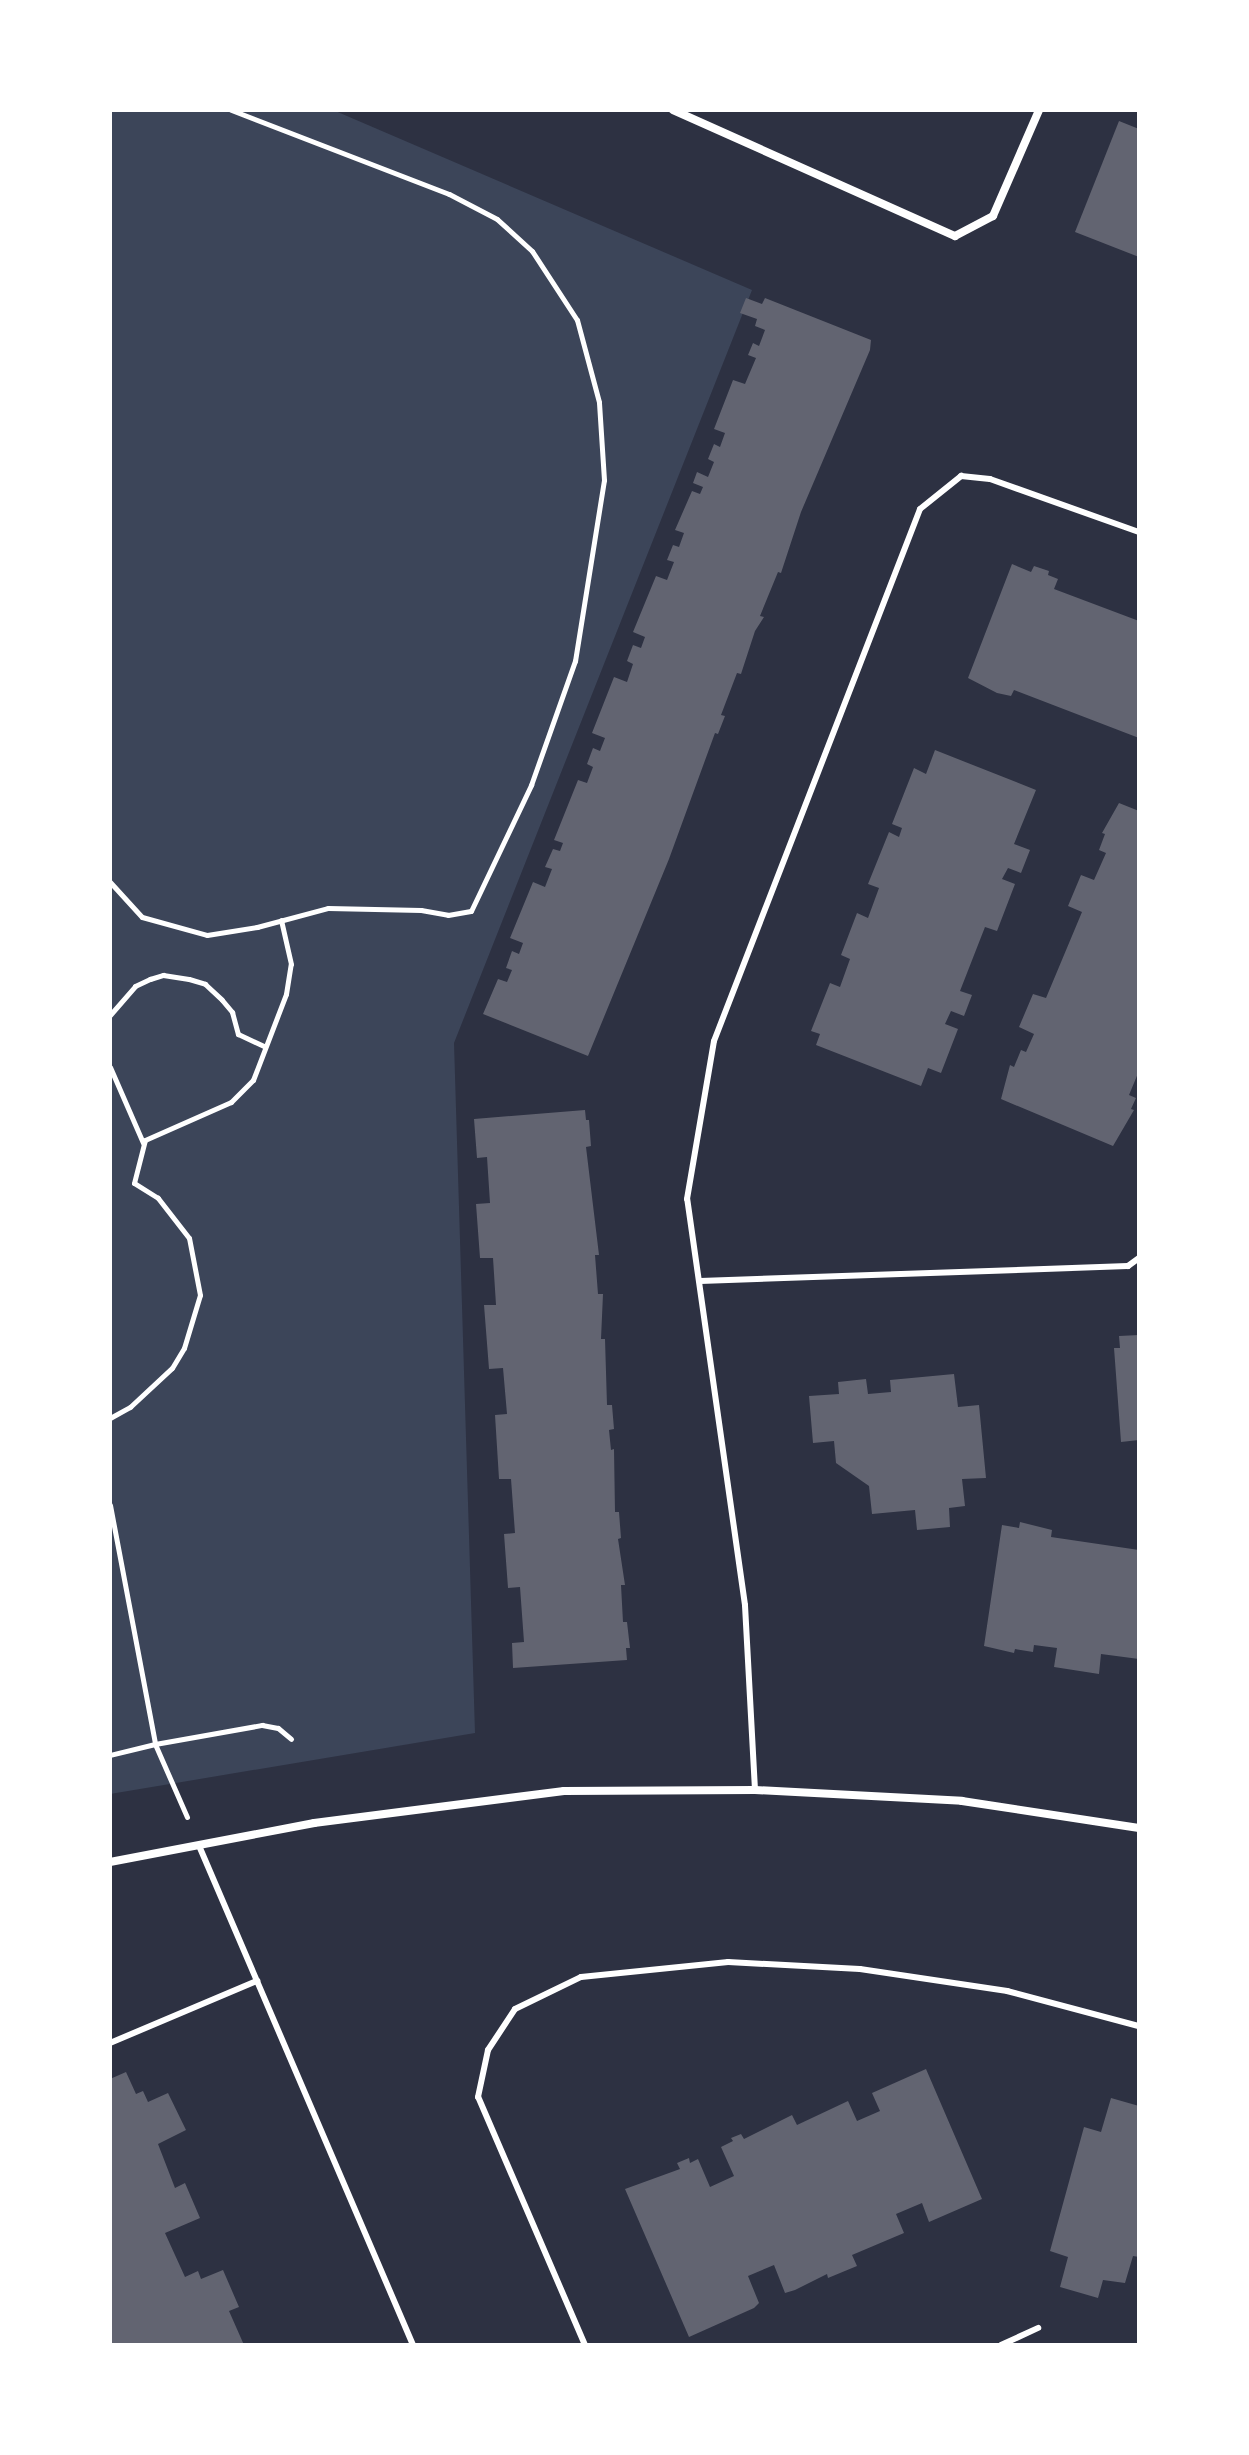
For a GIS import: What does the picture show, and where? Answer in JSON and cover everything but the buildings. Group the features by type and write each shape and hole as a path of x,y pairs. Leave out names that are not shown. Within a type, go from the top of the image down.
{"street":[{"path":"673,110 955,236 993,216 1039,110"},
{"path":"110,1862 200,1848 314,1823 564,1791 755,1790 962,1801 1139,1828"}],"lane":[{"path":"755,1790 745,1605 687,1199 714,1041 920,509 961,476 990,479 1139,532"},
{"path":"700,1281 1128,1266 1139,1258"},
{"path":"200,1848 413,2345"},
{"path":"585,2345 478,2097 488,2050 515,2009 581,1977 728,1962 860,1969 1007,1991 1139,2026"},
{"path":"110,2043 257,1981"},
{"path":"1001,2345 1038,2328"}],"path":[{"path":"110,882 142,917 207,935 328,908 421,910 448,915 471,911 531,785 575,661 604,480 599,402 577,320 532,251 497,219 449,194 231,110"},
{"path":"110,1418 130,1407 172,1368 184,1348 200,1295 189,1238 158,1198 134,1183 145,1140 231,1102 253,1080 286,994 291,964 281,920"},
{"path":"110,1015 135,986 150,979 163,975 189,979 205,984 222,1000 232,1012 238,1034 264,1046"},
{"path":"110,1067 144,1144"},
{"path":"110,1505 155,1744 200,1848"},
{"path":"110,1755 262,1725 278,1728 291,1739"}],"shaded area":[{"path":"110,110 333,110 752,290 454,1043 475,1733 110,1794"}]}
